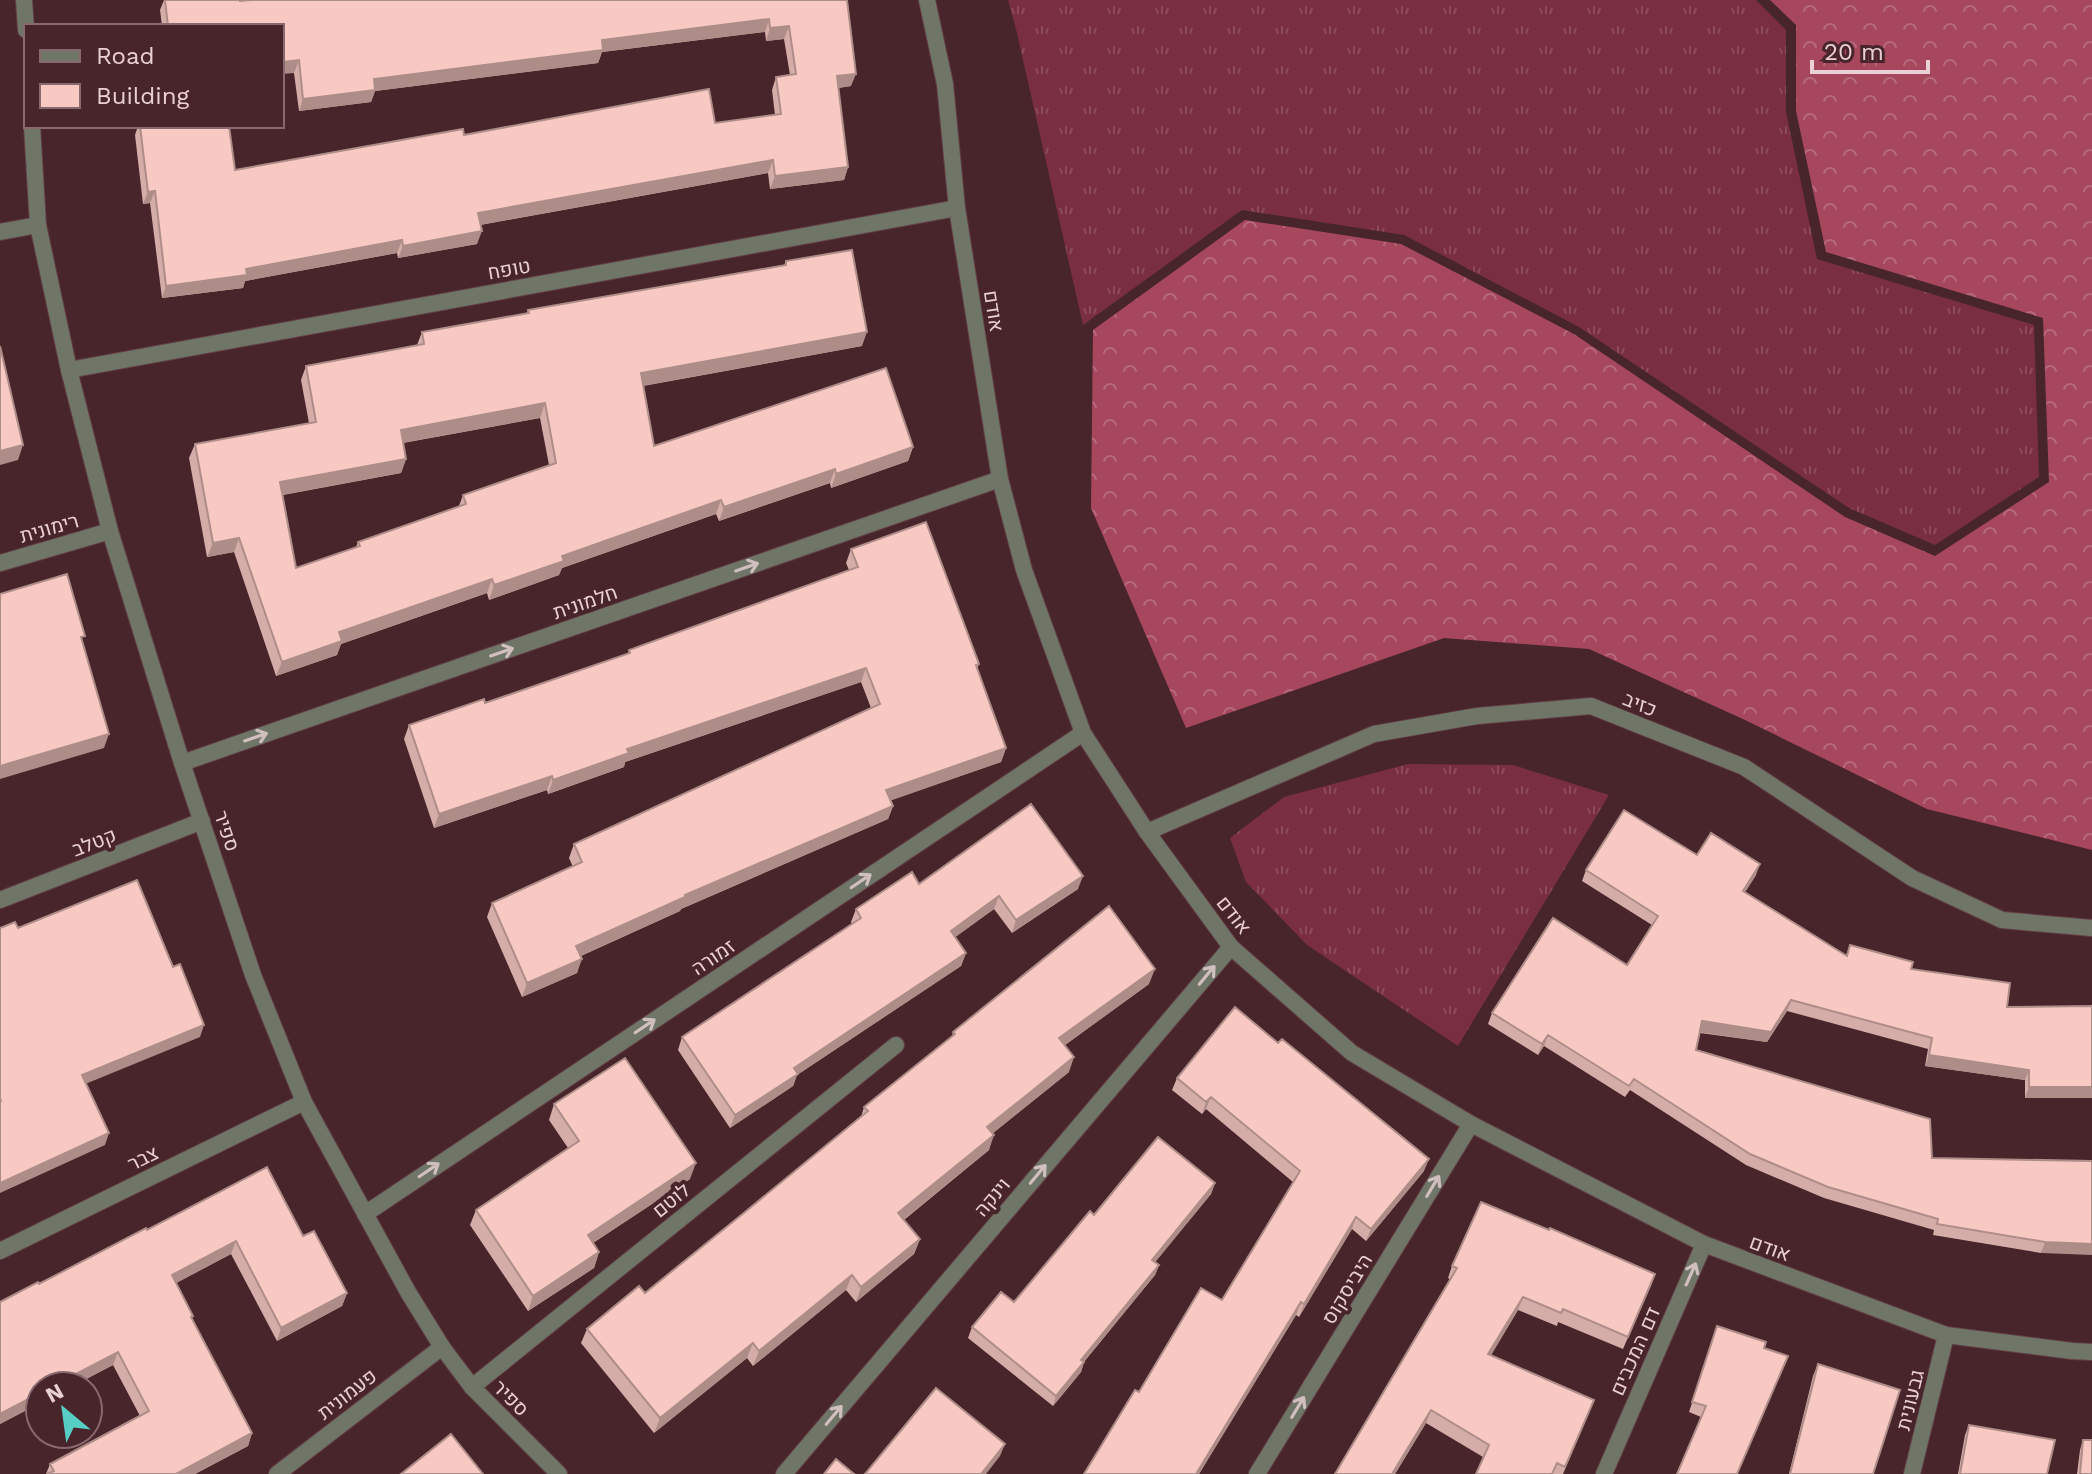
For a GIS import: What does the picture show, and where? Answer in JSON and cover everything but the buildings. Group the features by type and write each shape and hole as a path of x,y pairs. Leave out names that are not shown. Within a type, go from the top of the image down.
{"street":[{"path":"24,0 26,24"},
{"name":"אודם","path":"927,0 945,84 957,208 1000,479 1024,570 1083,733 1147,832 1231,947 1352,1053 1471,1124 1704,1244 1946,1335 2092,1352"},
{"name":"ספיר","path":"32,128 38,225 69,370 110,531 182,763 253,975 304,1102 408,1292 442,1347 472,1387 559,1474"},
{"name":"טופח","path":"69,370 957,208"},
{"path":"0,232 38,225"},
{"name":"חלמונית","path":"182,763 1000,479"},
{"name":"רימונית","path":"0,563 110,531"},
{"name":"כזיב","path":"1147,832 1374,734 1477,716 1591,706 1744,767 1912,878 2002,920 2092,928"},
{"name":"זמורה","path":"365,1214 1083,733"},
{"name":"קטלב","path":"0,900 202,821"},
{"name":"וינקה","path":"784,1474 1231,947"},
{"name":"לוטם","path":"472,1387 896,1045"},
{"name":"צבר","path":"0,1251 304,1102"},
{"name":"היביסקוס","path":"1257,1474 1471,1124"},
{"name":"דם המכבים","path":"1604,1474 1704,1244"},
{"name":"גבעונית","path":"1912,1474 1946,1335"},
{"name":"פעמונית","path":"277,1474 442,1347"}],"green space":[{"path":"1008,0 1756,0 1786,30 1786,112 1817,259 2034,325 2039,477 1935,545 1849,508 1579,327 1404,235 1242,210 1083,325"},
{"path":"1770,0 2092,0 2092,850 1927,809 1745,720 1589,649 1444,638 1186,728 1091,508 1093,330 1245,220 1401,244 1574,334 1845,517 1935,556 2049,482 2043,318 1826,252 1796,111 1796,25"},
{"path":"1408,764 1513,765 1609,795 1458,1046 1307,945 1246,882 1230,838 1284,797"}]}
